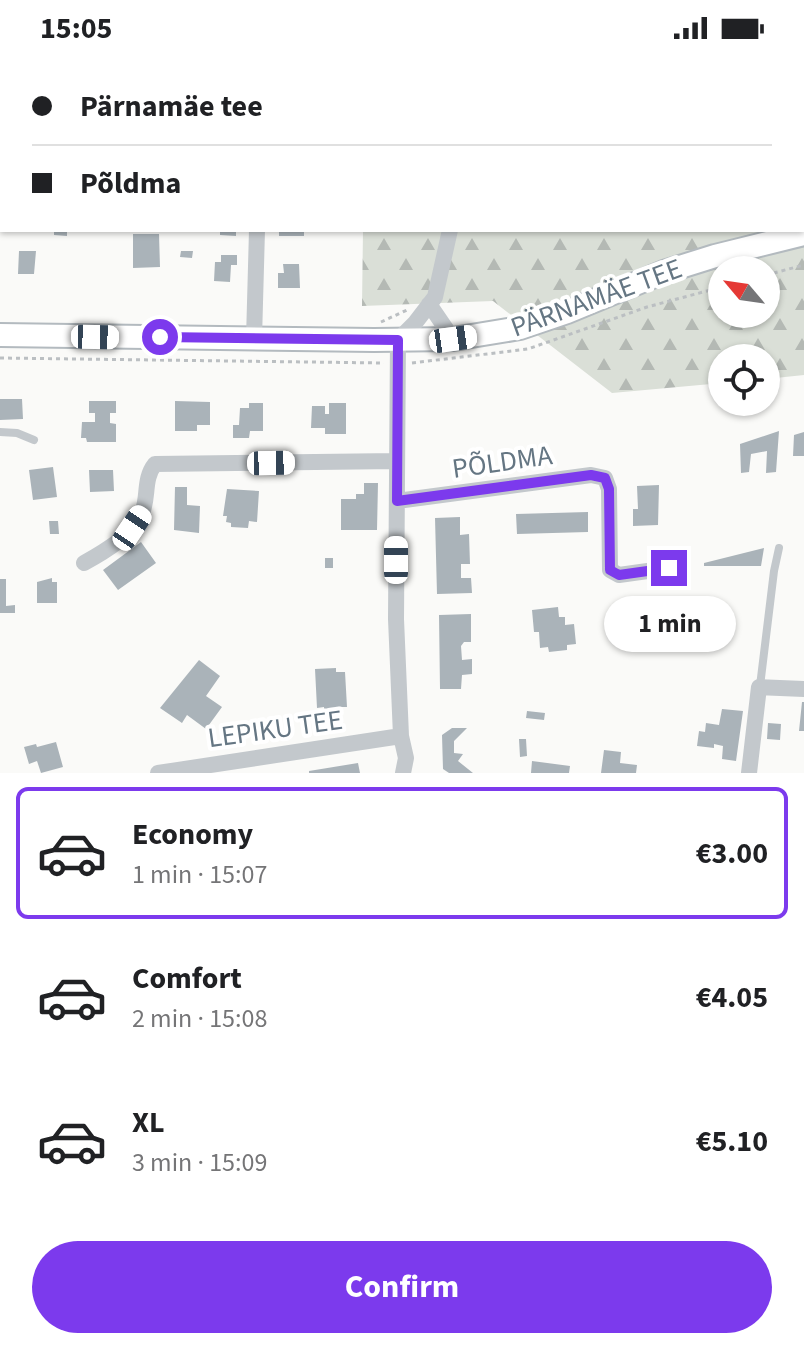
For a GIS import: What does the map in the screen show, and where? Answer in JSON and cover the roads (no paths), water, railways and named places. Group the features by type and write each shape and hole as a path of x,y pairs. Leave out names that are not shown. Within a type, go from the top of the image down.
{"main road":[{"name":"PÄRNAMÄE TEE","path":"0,335 453,339 520,328 664,272 804,234"}],"street":[{"path":"254,339 257,232"},
{"path":"407,768 401,736 396,619 398,340 435,297 450,232"},
{"path":"429,304 453,339"},
{"path":"84,563 132,528 143,512 148,472 155,464 397,461"},
{"name":"PÕLDMA","path":"397,501 591,475 605,478 609,489 610,570 619,575 669,568"},
{"path":"749,773 759,687 804,689"},
{"name":"LEPIKU TEE","path":"158,773 401,736"}],"lane":[{"path":"0,432 17,433 34,440"},
{"path":"759,687 779,548"}]}
